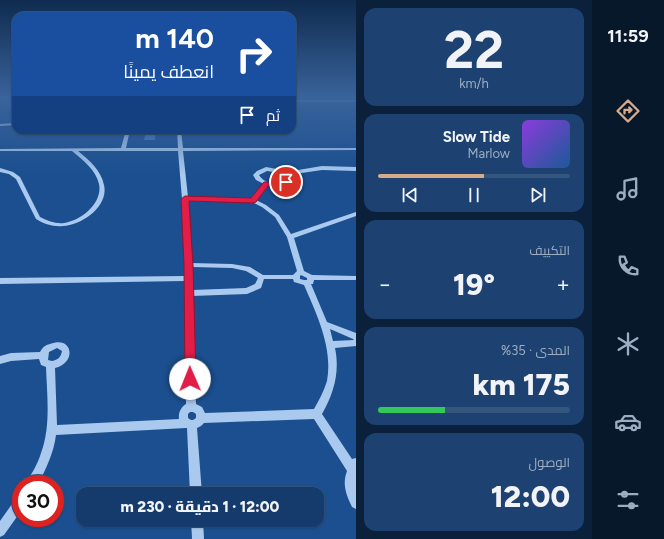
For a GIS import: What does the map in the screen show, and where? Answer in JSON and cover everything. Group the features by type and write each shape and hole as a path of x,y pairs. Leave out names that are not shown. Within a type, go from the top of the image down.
{"street":[{"path":"0,125 12,124"},
{"path":"123,150 127,134"},
{"path":"178,134 185,199 189,278 191,408"},
{"path":"0,150 356,149"},
{"path":"0,170 12,173 18,178 38,218 52,224 68,224 78,221 94,206 102,195 103,189 98,174 87,161 73,150"},
{"path":"285,174 287,179 284,182 275,185 267,184 258,179 256,175 266,169 273,169 285,174 328,168 356,169"},
{"path":"253,200 267,184"},
{"path":"185,199 253,200 264,206 277,216 290,237 298,275"},
{"path":"290,237 356,214"},
{"path":"188,265 240,267 248,269 262,277 298,275 305,273 325,324 332,366 327,395 317,414"},
{"path":"189,293 247,291 258,286 262,277"},
{"path":"0,281 189,278"},
{"path":"309,280 356,278"},
{"path":"325,324 356,337"},
{"path":"329,345 356,343"},
{"path":"54,346 62,346 66,350 67,356 57,365 50,365 42,360 46,350 54,346"},
{"path":"0,360 11,357 43,355"},
{"path":"36,475 49,447 53,430 50,365"},
{"path":"53,430 189,424 200,422 201,418 199,410 191,408 184,412 184,420 189,424 195,487"},
{"path":"201,418 317,414"},
{"path":"317,414 354,466 350,483 356,503"},
{"path":"0,531 12,514"},
{"path":"197,527 198,539"}],"building":[{"path":"145,134 156,134 155,140 144,140"}],"route":[{"path":"190,379 185,199 253,200 267,184 286,182"}]}
